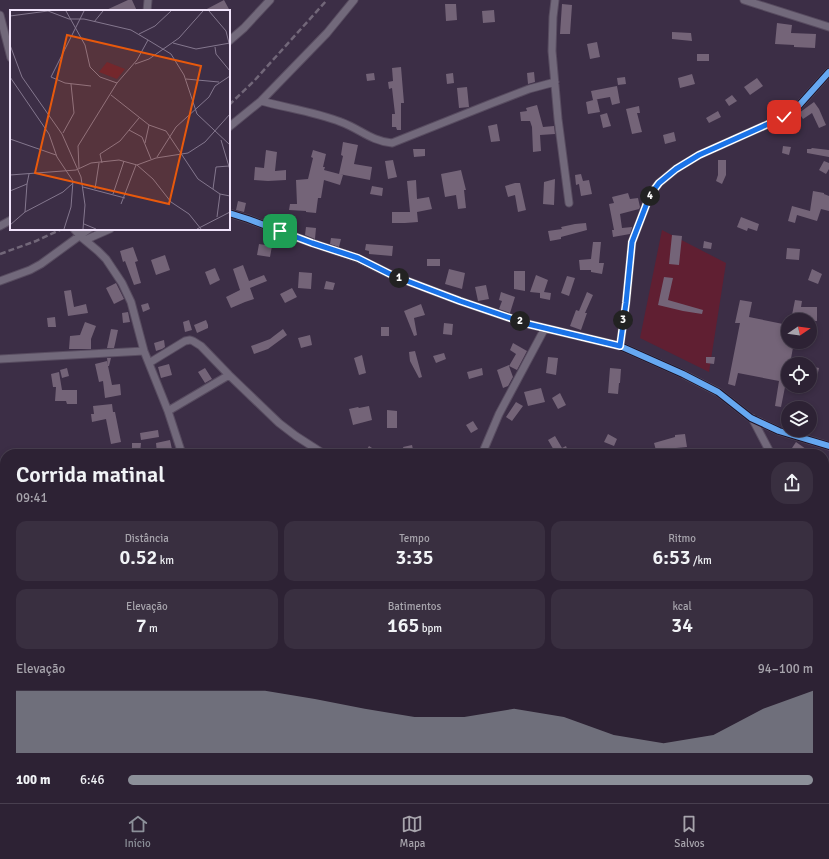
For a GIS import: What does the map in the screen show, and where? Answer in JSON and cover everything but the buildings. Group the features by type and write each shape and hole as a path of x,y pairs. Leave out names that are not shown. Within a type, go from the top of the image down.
{"street":[{"path":"147,10 148,0"},
{"path":"230,40 244,28 270,0"},
{"path":"230,126 261,102 327,33 354,0"},
{"path":"555,0 552,50 558,119 569,203"},
{"path":"744,0 829,27"},
{"path":"0,15 10,54"},
{"path":"620,346 632,242 650,195 659,183 676,169 699,155 784,117 794,111 829,72"},
{"path":"261,102 320,115 342,122 383,142 392,143 529,89 555,82"},
{"path":"230,213 358,258 394,276 460,301 528,324 620,346 683,374 718,392 752,418 779,431 829,446"},
{"path":"0,226 10,221"},
{"path":"75,230 106,260 122,283 131,302 144,351 168,411 180,449"},
{"path":"83,238 88,230"},
{"path":"0,281 30,270 83,238 107,230"},
{"path":"484,449 499,414 546,328"},
{"path":"149,362 185,341 194,341 201,346 228,375 279,423 316,449"},
{"path":"0,359 144,351"},
{"path":"168,411 228,375"},
{"path":"752,418 768,449"}],"shaded area":[{"path":"662,230 726,263 709,372 640,338"}],"railway":[{"path":"230,104 254,81 327,0"},
{"path":"0,254 36,241 60,230"}],"cycle path":[{"path":"829,72 794,111 784,117 699,155 676,169 659,183 650,195 632,242 620,346 683,374 718,392 751,418 779,431 829,446"},
{"path":"230,213 357,258 394,276 460,301 528,324 620,346"}],"route":[{"path":"280,231 358,258 394,276 460,301 528,324 620,346 632,242 650,195 659,183 676,169 699,155 784,117"}]}
